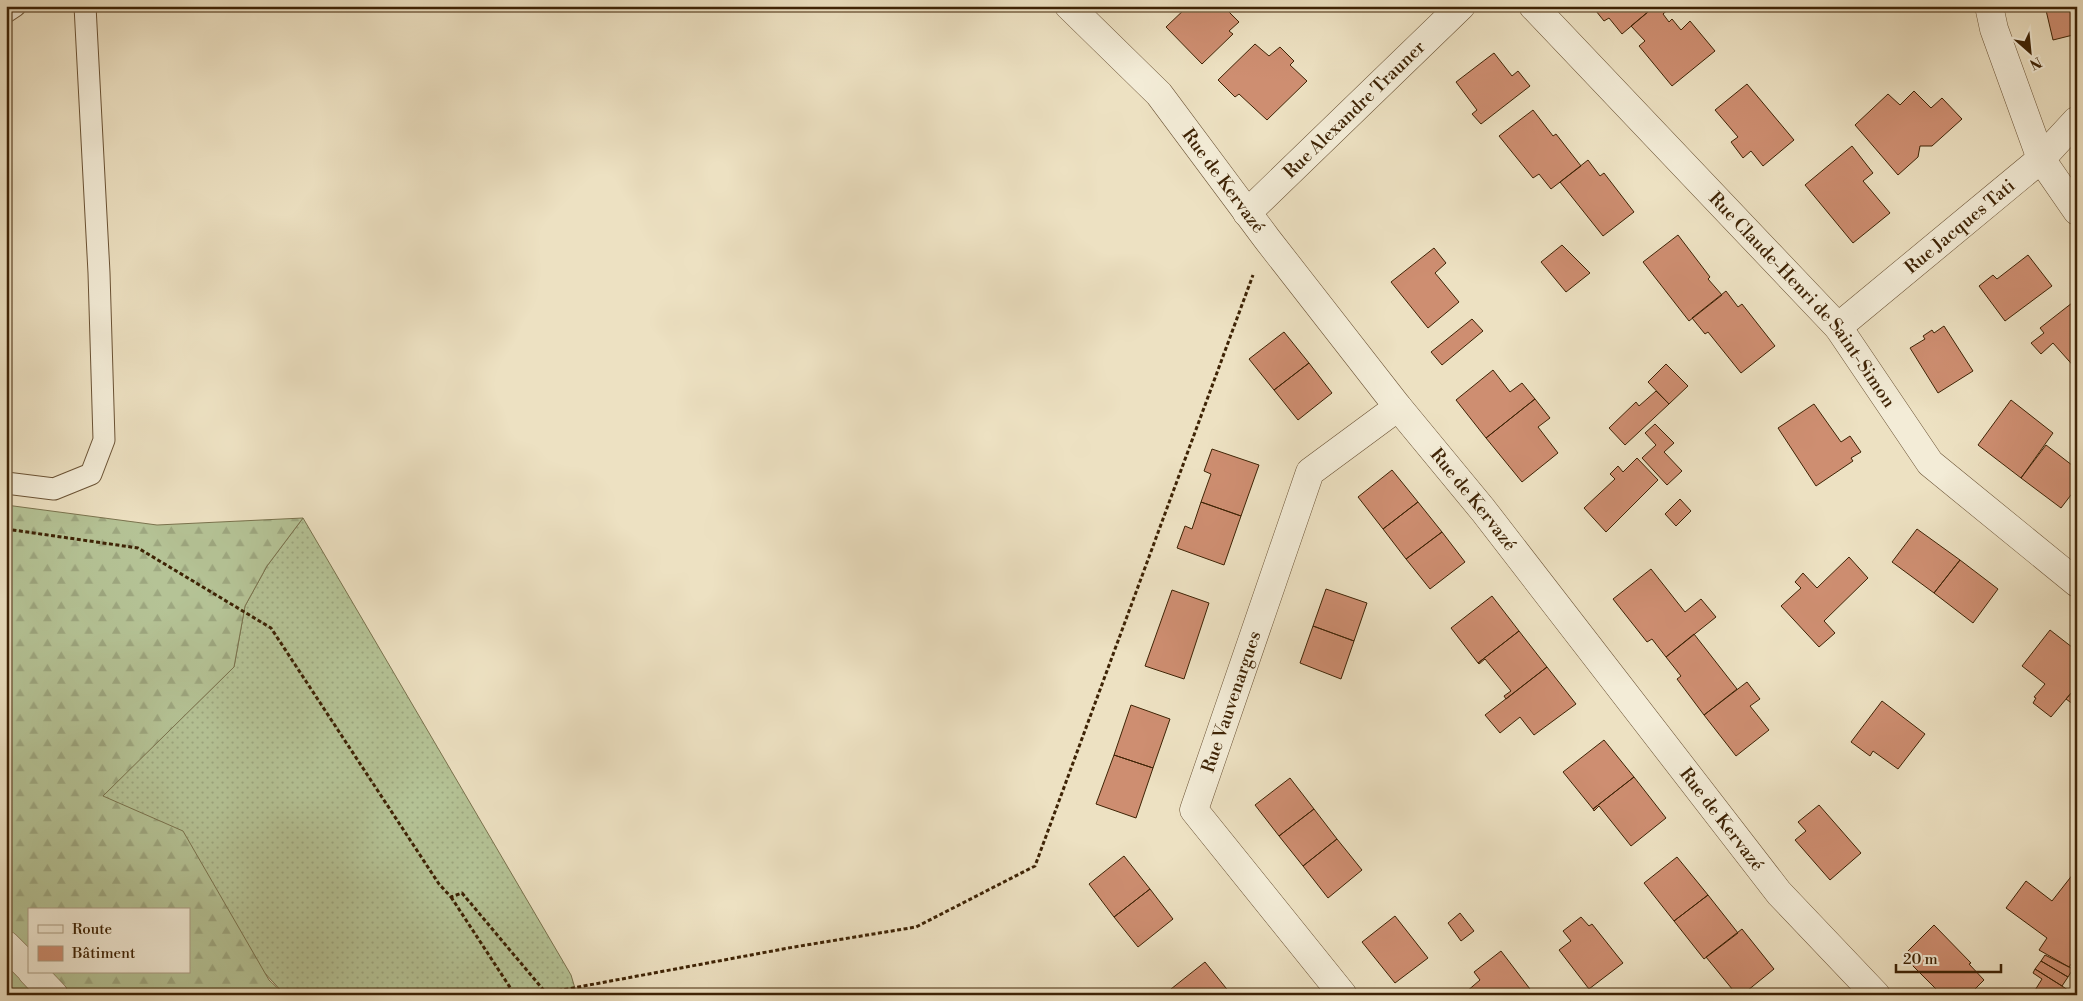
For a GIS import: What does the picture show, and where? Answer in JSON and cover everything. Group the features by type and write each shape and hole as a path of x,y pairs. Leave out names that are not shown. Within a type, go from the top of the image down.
{"street":[{"name":"Rue de Kervazé","path":"1069,6 1159,94 1267,239 1489,518 1779,893 1876,995"},
{"name":"Rue Alexandre Trauner","path":"1247,213 1461,6"},
{"name":"Rue Claude-Henri de Saint-Simon","path":"1533,6 1838,327 1930,463 2077,583"},
{"path":"1989,6 1994,29 2041,159 2077,210"},
{"name":"Rue Jacques Tati","path":"1838,327 2041,159 2076,122"},
{"name":"Rue Vauvenargues","path":"1343,995 1194,810 1310,472 1398,406"},
{"path":"6,945 28,967"},
{"path":"34,974 54,995"}],"lane":[{"path":"6,12 15,6"},
{"path":"6,483 54,490 91,474 104,440 99,273 86,6"}],"path":[{"path":"451,897 462,893 546,993 776,950 916,927 1035,866 1267,239"},
{"path":"6,529 138,548 271,628 439,884 451,897 516,995"}],"green space":[{"path":"6,505 157,525 303,518 267,566 245,606 234,667 103,796 183,831 269,980 285,995 6,995 6,715 8,711 6,708"},
{"path":"303,518 571,975 577,995 285,995 102,796 234,667 245,606 267,566"}],"building":[{"path":"1188,6 1223,6 1239,22 1229,31 1233,34 1202,64 1166,27"},
{"path":"1592,6 1655,6 1622,34 1609,18 1604,21"},
{"path":"1655,6 1672,6 1663,14 1669,22 1672,19 1681,30 1690,21 1715,51 1672,86 1639,46 1645,41 1631,26"},
{"path":"2045,6 2077,6 2077,34 2053,40"},
{"path":"1255,44 1269,56 1280,47 1294,61 1290,65 1307,81 1267,120 1239,94 1235,97 1218,80"},
{"path":"1494,53 1512,76 1518,71 1530,86 1481,124 1472,114 1477,110 1456,82"},
{"path":"1747,84 1794,140 1763,166 1751,151 1743,158 1731,142 1738,137 1715,110"},
{"path":"1914,91 1931,108 1942,98 1962,119 1932,146 1920,146 1918,157 1898,175 1855,125 1888,94 1900,105"},
{"path":"1533,110 1553,136 1556,134 1581,166 1551,189 1539,174 1533,178 1499,136"},
{"path":"1852,146 1873,173 1863,181 1890,213 1853,243 1805,185"},
{"path":"1588,160 1600,176 1604,173 1634,212 1603,236 1560,182"},
{"path":"1678,235 1710,277 1708,279 1722,295 1689,321 1643,262"},
{"path":"1562,245 1590,273 1566,292 1541,262"},
{"path":"1434,248 1446,263 1435,273 1459,302 1428,328 1391,282"},
{"path":"2028,255 2052,286 2005,321 1979,286 1993,275 1997,279"},
{"path":"1726,291 1738,307 1742,304 1775,346 1741,373 1708,332 1705,334 1692,318"},
{"path":"2072,303 2077,309 2077,370 2053,343 2041,354 2031,343 2044,333 2040,328"},
{"path":"1472,319 1483,331 1442,365 1431,352"},
{"path":"1944,326 1973,371 1938,393 1910,348 1925,339 1923,336 1932,330 1934,333"},
{"path":"1284,332 1309,363 1274,390 1249,359"},
{"path":"1309,363 1332,393 1298,420 1274,390"},
{"path":"1666,364 1688,386 1669,404 1648,382"},
{"path":"1493,370 1510,392 1522,383 1535,399 1486,438 1456,400"},
{"path":"1656,391 1669,404 1625,445 1609,428 1636,402 1639,406"},
{"path":"1535,399 1550,418 1538,427 1558,453 1522,482 1486,438"},
{"path":"2011,400 2053,433 2021,478 1978,445"},
{"path":"1814,404 1841,442 1850,436 1861,452 1851,458 1853,461 1816,486 1778,428"},
{"path":"1655,424 1674,443 1664,452 1682,471 1667,485 1642,458 1656,445 1645,433"},
{"path":"2046,445 2077,469 2077,487 2061,508 2021,478"},
{"path":"1212,449 1259,465 1241,516 1201,502 1211,474 1204,471"},
{"path":"1637,458 1658,480 1606,532 1584,508 1615,479 1610,474 1618,466 1623,472"},
{"path":"1392,470 1418,502 1383,529 1358,497"},
{"path":"1680,499 1691,511 1676,526 1665,514"},
{"path":"1201,502 1241,516 1224,565 1177,548 1185,526 1192,529"},
{"path":"1418,502 1442,532 1406,559 1383,529"},
{"path":"1917,529 1960,560 1934,593 1892,562"},
{"path":"1442,532 1465,562 1430,589 1406,559"},
{"path":"1849,557 1868,578 1824,621 1835,633 1819,647 1781,606 1801,588 1795,582 1803,573 1817,588"},
{"path":"1960,560 1998,589 1973,623 1934,593"},
{"path":"1651,569 1685,612 1701,599 1716,617 1666,657 1652,639 1647,642 1613,599"},
{"path":"1326,589 1367,603 1354,641 1313,626"},
{"path":"1172,590 1209,603 1184,679 1145,666"},
{"path":"1492,596 1519,631 1478,663 1451,628"},
{"path":"1313,626 1354,641 1341,679 1300,663"},
{"path":"2050,630 2077,651 2077,686 2051,717 2033,703 2036,698 2034,697 2045,684 2022,666"},
{"path":"1519,631 1547,667 1506,699 1504,696 1511,691 1485,659 1478,663"},
{"path":"1694,634 1737,689 1704,715 1677,679 1681,676 1666,657"},
{"path":"1547,667 1576,704 1534,735 1520,717 1500,733 1485,715"},
{"path":"1747,682 1760,699 1750,706 1769,730 1736,756 1704,715"},
{"path":"2077,686 2077,707 2066,699"},
{"path":"1882,701 1925,734 1898,769 1873,751 1870,756 1851,742"},
{"path":"1131,705 1170,719 1153,768 1114,755"},
{"path":"1604,740 1634,777 1593,809 1563,772"},
{"path":"1114,755 1153,768 1136,818 1096,804"},
{"path":"1634,777 1666,818 1631,846 1599,806 1594,811 1593,809"},
{"path":"1290,778 1314,809 1279,836 1255,805"},
{"path":"1819,805 1861,853 1830,880 1795,840 1806,831 1798,822"},
{"path":"1314,809 1337,839 1303,866 1279,836"},
{"path":"1337,839 1362,870 1328,898 1303,866"},
{"path":"1124,856 1150,889 1114,917 1089,884"},
{"path":"1677,857 1708,895 1674,921 1644,883"},
{"path":"2077,869 2077,956 2069,967 2039,950 2047,938 2006,908 2026,881 2052,901"},
{"path":"1150,889 1173,919 1138,947 1114,917"},
{"path":"1708,895 1738,933 1704,959 1674,921"},
{"path":"1460,913 1474,931 1461,941 1448,923"},
{"path":"1395,916 1428,958 1395,983 1362,942"},
{"path":"1581,917 1589,926 1592,924 1623,963 1589,989 1559,950 1571,941 1563,931"},
{"path":"1934,925 1971,963 1969,964 1984,980 1969,995 1945,995 1942,991 1940,993 1903,956"},
{"path":"1742,929 1774,969 1742,995 1737,995 1706,957"},
{"path":"1501,951 1533,993 1530,995 1468,995 1466,992 1480,980 1474,972"},
{"path":"2045,955 2073,969 2068,977 2041,961"},
{"path":"2041,961 2068,977 2062,986 2035,969"},
{"path":"1205,962 1230,993 1227,995 1175,995 1171,989"},
{"path":"2035,969 2075,995 2032,995 2042,979 2033,973"}]}
